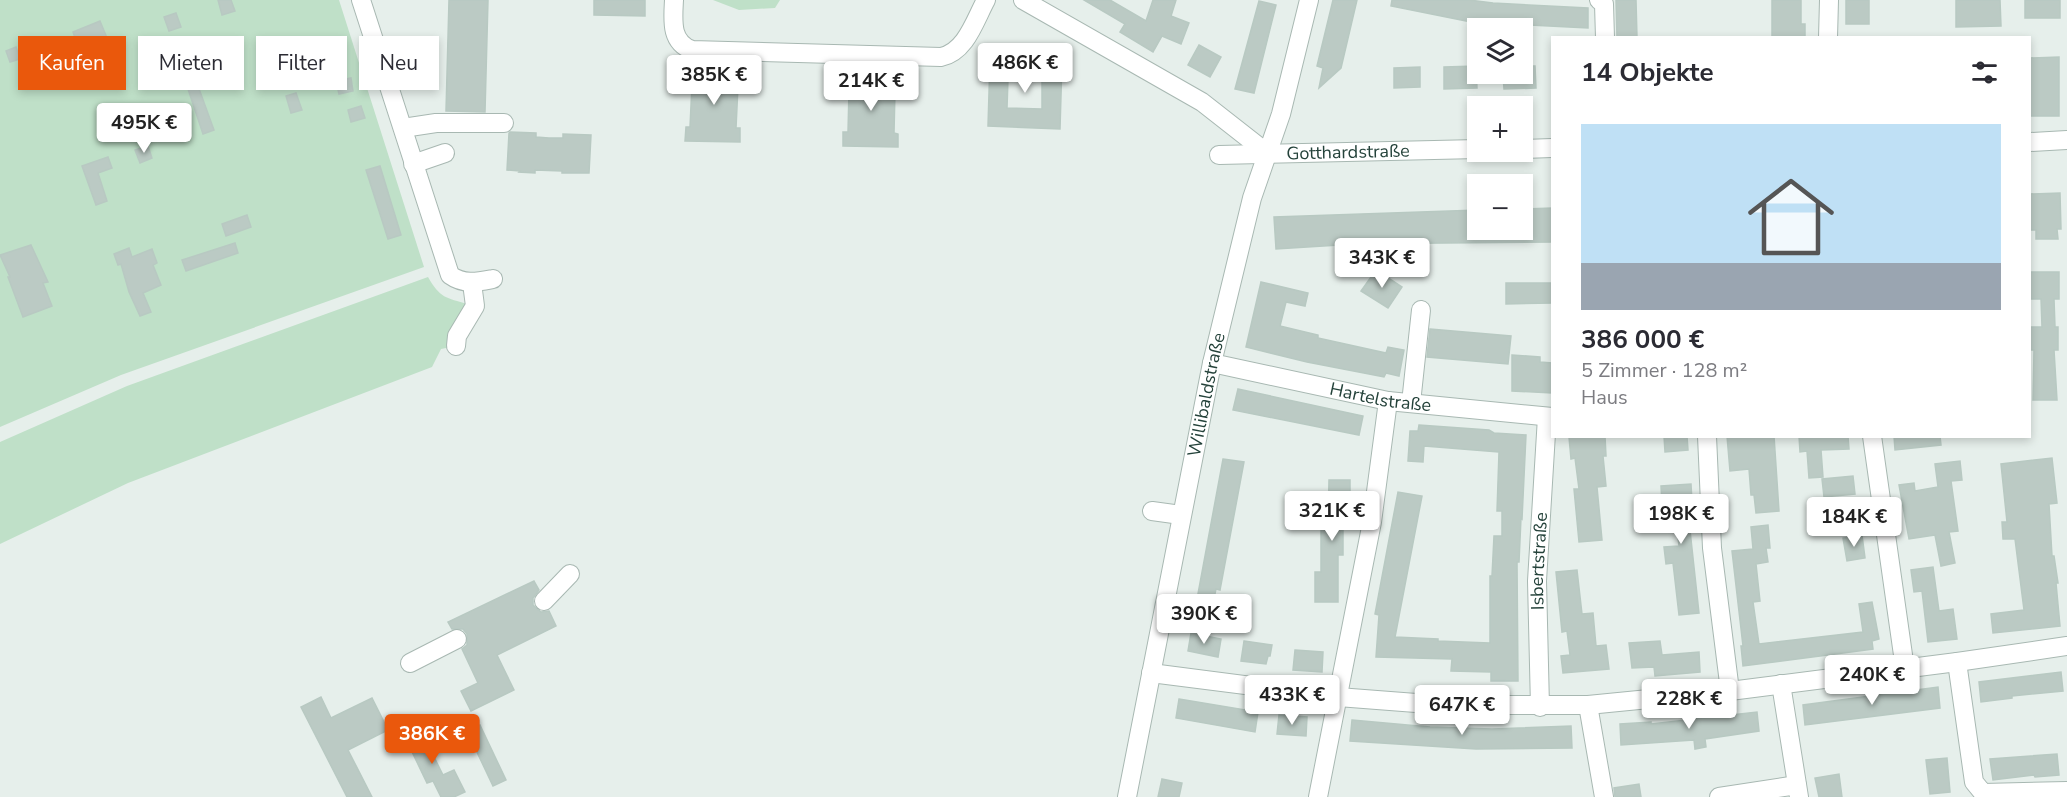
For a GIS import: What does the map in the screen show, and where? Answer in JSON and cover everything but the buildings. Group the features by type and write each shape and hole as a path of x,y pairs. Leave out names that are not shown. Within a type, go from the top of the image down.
{"street":[{"path":"361,0 450,275 457,280 472,283 493,279"},
{"path":"674,0 673,26 676,37 684,47 692,50 941,57 951,55 959,48 986,0"},
{"path":"1023,0 1202,102 1267,153"},
{"name":"Willibaldstraße","path":"1127,797 1212,363 1252,198 1281,114 1309,0"},
{"path":"1599,0 1604,4 1605,36"},
{"path":"1828,0 1828,36"},
{"path":"403,128 436,123 504,123"},
{"path":"2031,141 2067,140"},
{"path":"1533,148 1551,148"},
{"name":"Gotthardstraße","path":"1219,155 1467,149"},
{"path":"413,164 445,153"},
{"path":"456,346 457,336 475,306 472,283"},
{"path":"1411,403 1421,310"},
{"name":"Hartelstraße","path":"1212,363 1388,401 1550,417"},
{"path":"1318,797 1372,522 1388,401"},
{"name":"Isbertstraße","path":"1540,707 1537,581 1550,417"},
{"path":"1707,438 1712,548 1730,691"},
{"path":"1872,438 1905,669"},
{"path":"1152,511 1181,516"},
{"path":"544,601 570,574"},
{"path":"410,663 457,639"},
{"path":"1151,673 1338,697 1442,705 1540,707 1588,705 1730,691 2067,646"},
{"path":"1957,662 1974,782 1983,793 2067,791"},
{"path":"1719,797 1798,791 1781,684"},
{"path":"1588,705 1604,797"}],"green space":[{"path":"0,0 339,0 359,63 359,90 368,90 424,267 121,375 0,427"},
{"path":"713,0 780,0 775,8 739,10"},
{"path":"428,277 444,296 468,304 451,347 441,349 432,367 128,483 0,544 0,442 127,386"}]}
